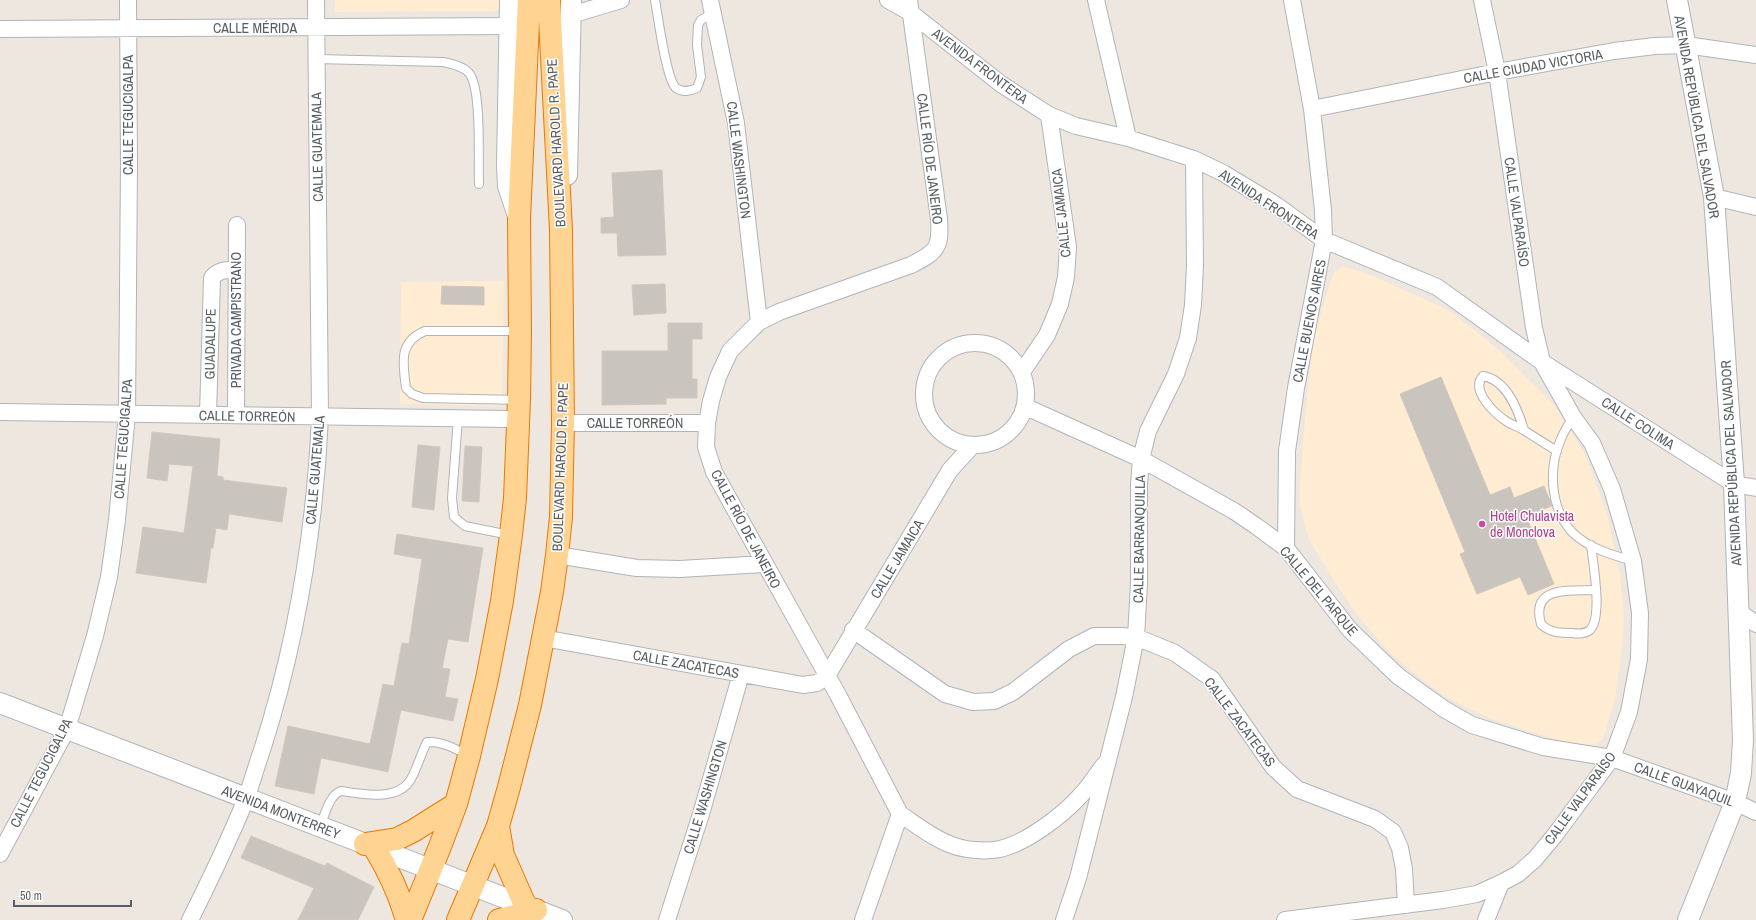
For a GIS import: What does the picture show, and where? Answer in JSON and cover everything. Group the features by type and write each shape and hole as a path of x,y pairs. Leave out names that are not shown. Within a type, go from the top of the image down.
{"highway":[{"name":"BOULEVARD HAROLD R. PAPE","path":"409,920 431,869 456,804 469,756 502,601 511,536 515,498 519,410 519,219 529,0"},
{"name":"BOULEVARD HAROLD R. PAPE","path":"458,920 498,826 530,705 544,638 558,555 561,517 563,423 561,230 549,0"},
{"path":"409,920 396,887 369,846 397,839 413,831 456,804"},
{"path":"498,826 503,855 530,908 499,920"}],"street":[{"name":"CALLE TEGUCIGALPA","path":"0,854 67,729 94,636 109,577 117,520 127,414 128,0"},
{"name":"CALLE GUATEMALA","path":"190,920 216,867 246,798 282,686 305,570 318,473 320,417 316,0"},
{"path":"510,0 511,26 508,172 510,194 519,219"},
{"path":"561,230 566,194 571,7 621,0"},
{"name":"AVENIDA FRONTERA","path":"888,0 910,6 1001,84 1049,115 1076,126 1128,138 1194,160 1223,173 1276,205 1324,240 1437,287 1542,362"},
{"path":"1096,0 1128,138"},
{"name":"CALLE BUENOS AIRES","path":"1286,548 1287,451 1296,388 1324,240 1323,210 1312,109 1292,0"},
{"name":"CALLE VALPARAÍSO","path":"1482,0 1496,72 1534,328 1542,362 1573,417 1592,444 1612,489 1633,561 1640,613 1639,660 1629,712 1612,758 1555,835 1535,859 1518,874 1501,884"},
{"name":"AVENIDA REPÚBLICA DEL SALVADOR","path":"1677,0 1714,197 1734,484 1743,740 1741,773 1735,802 1688,920"},
{"name":"CALLE WASHINGTON","path":"711,6 736,123 759,322"},
{"name":"CALLE RÍO DE JANEIRO","path":"900,814 827,676 714,472 706,447 707,423 711,401 718,377 730,351 759,322 779,312 911,265 926,257 936,248 940,237 939,219 910,6"},
{"name":"CALLE MÉRIDA","path":"0,29 511,26"},
{"name":"CALLE CIUDAD VICTORIA","path":"1312,109 1496,72 1614,51 1655,46 1686,45 1756,55"},
{"name":"CALLE JAMAICA","path":"1022,372 1049,328 1060,304 1066,277 1068,247 1049,115"},
{"name":"CALLE BARRANQUILLA","path":"1064,920 1078,878 1124,697 1136,638 1139,583 1139,486 1141,459 1148,431 1176,374 1188,338 1193,305 1195,265 1194,160"},
{"path":"1714,197 1756,207"},
{"name":"PRIVADA CAMPISTRANO","path":"236,416 237,225"},
{"name":"GUADALUPE","path":"208,415 212,278 216,273 223,270 237,270"},
{"path":"967,343 984,343 999,348 1013,358 1022,372 1026,383 1026,407 1018,424 1006,436 989,444 972,446 956,442 941,433 930,420 925,404 924,388 928,372 938,358 951,348 967,343"},
{"name":"CALLE COLIMA","path":"1542,362 1734,484"},
{"name":"CALLE DEL PARQUE","path":"1026,407 1141,459 1234,511 1286,548 1350,630 1398,676 1444,709 1472,725 1543,747 1612,758"},
{"name":"CALLE TORREÓN","path":"0,412 458,418 519,410"},
{"name":"CALLE TORREÓN","path":"563,423 707,423"},
{"name":"CALLE JAMAICA","path":"827,676 950,470 972,446"},
{"path":"1734,484 1756,488"},
{"path":"558,555 637,568 680,569 765,564"},
{"path":"1739,612 1756,624"},
{"name":"CALLE ZACATECAS","path":"854,630 945,694 973,702 994,700 1013,692 1069,649 1094,636 1121,636 1136,638 1175,653 1212,679 1273,767 1297,789 1375,819 1393,832 1400,848 1404,869 1406,905"},
{"name":"CALLE ZACATECAS","path":"544,638 803,685 817,683 827,676"},
{"name":"CALLE WASHINGTON","path":"667,920 701,814 741,674"},
{"name":"AVENIDA MONTERREY","path":"0,703 562,920"},
{"path":"863,920 900,814 949,844 972,850 999,849 1024,840 1055,819 1080,796 1108,758"},
{"name":"CALLE GUAYAQUIL","path":"1612,758 1735,802 1756,812"},
{"path":"1285,920 1406,905 1477,894 1501,884"},
{"path":"1486,920 1501,884"}],"lane":[{"path":"655,0 668,70 675,87 681,91 689,91 697,88 701,77 697,45 698,25 711,6"},
{"path":"316,59 443,62 459,66 469,73 477,99 479,184"},
{"path":"519,410 423,398 412,394 406,388 403,365 407,343 414,335 425,331 520,331"},
{"path":"1524,430 1519,414 1507,393 1498,382 1491,377 1483,376 1479,385 1481,394 1490,407 1507,422 1524,430 1557,451"},
{"path":"1573,417 1560,439 1554,464 1554,495 1562,519 1573,532 1591,545 1611,554 1633,561"},
{"path":"458,418 452,498 454,517 465,526 511,536"},
{"path":"1591,545 1596,590 1596,614 1593,626 1588,631 1580,634 1549,631 1541,624 1539,608 1543,599 1550,593 1562,591 1596,590"},
{"path":"320,827 330,801 336,793 341,791 375,795 387,794 406,786 427,742 443,744 469,756"}],"shaded area":[{"path":"335,0 501,0 501,11 335,12"},
{"path":"1343,266 1371,275 1448,310 1478,333 1502,353 1555,406 1584,452 1608,517 1620,576 1624,617 1622,648 1615,699 1603,739 1594,745 1571,744 1497,721 1463,706 1437,691 1391,654 1358,616 1336,584 1310,541 1304,523 1299,499 1312,349 1318,322 1333,274"},
{"path":"504,281 502,406 400,404 401,282"}],"building":[{"path":"662,170 666,255 618,256 617,233 601,233 601,218 614,217 612,173"},
{"path":"665,284 666,313 634,315 632,285"},
{"path":"442,286 484,287 484,305 441,304"},
{"path":"668,323 702,323 702,339 692,339 692,379 697,379 697,398 666,398 666,404 602,405 602,351 668,351"},
{"path":"1441,377 1490,495 1510,487 1514,498 1544,486 1552,506 1526,516 1554,584 1528,595 1520,577 1477,594 1460,554 1465,552 1400,394"},
{"path":"152,432 220,439 217,476 223,477 223,480 287,488 282,522 229,514 227,530 216,528 213,548 211,548 206,583 136,573 143,527 184,533 193,466 169,464 167,481 147,478"},
{"path":"418,445 440,447 434,510 412,507"},
{"path":"465,446 482,447 479,502 462,501"},
{"path":"397,534 483,548 468,642 448,639 442,668 450,669 445,697 458,699 453,721 401,710 388,772 321,758 314,794 275,786 288,726 370,744 383,684 394,686 402,643 409,644 422,559 394,554"},
{"path":"251,836 325,866 327,863 374,887 358,920 298,920 314,888 241,858"}],"place":[{"name":"Hotel Chulavista de Monclova","path":"1482,524"}]}
